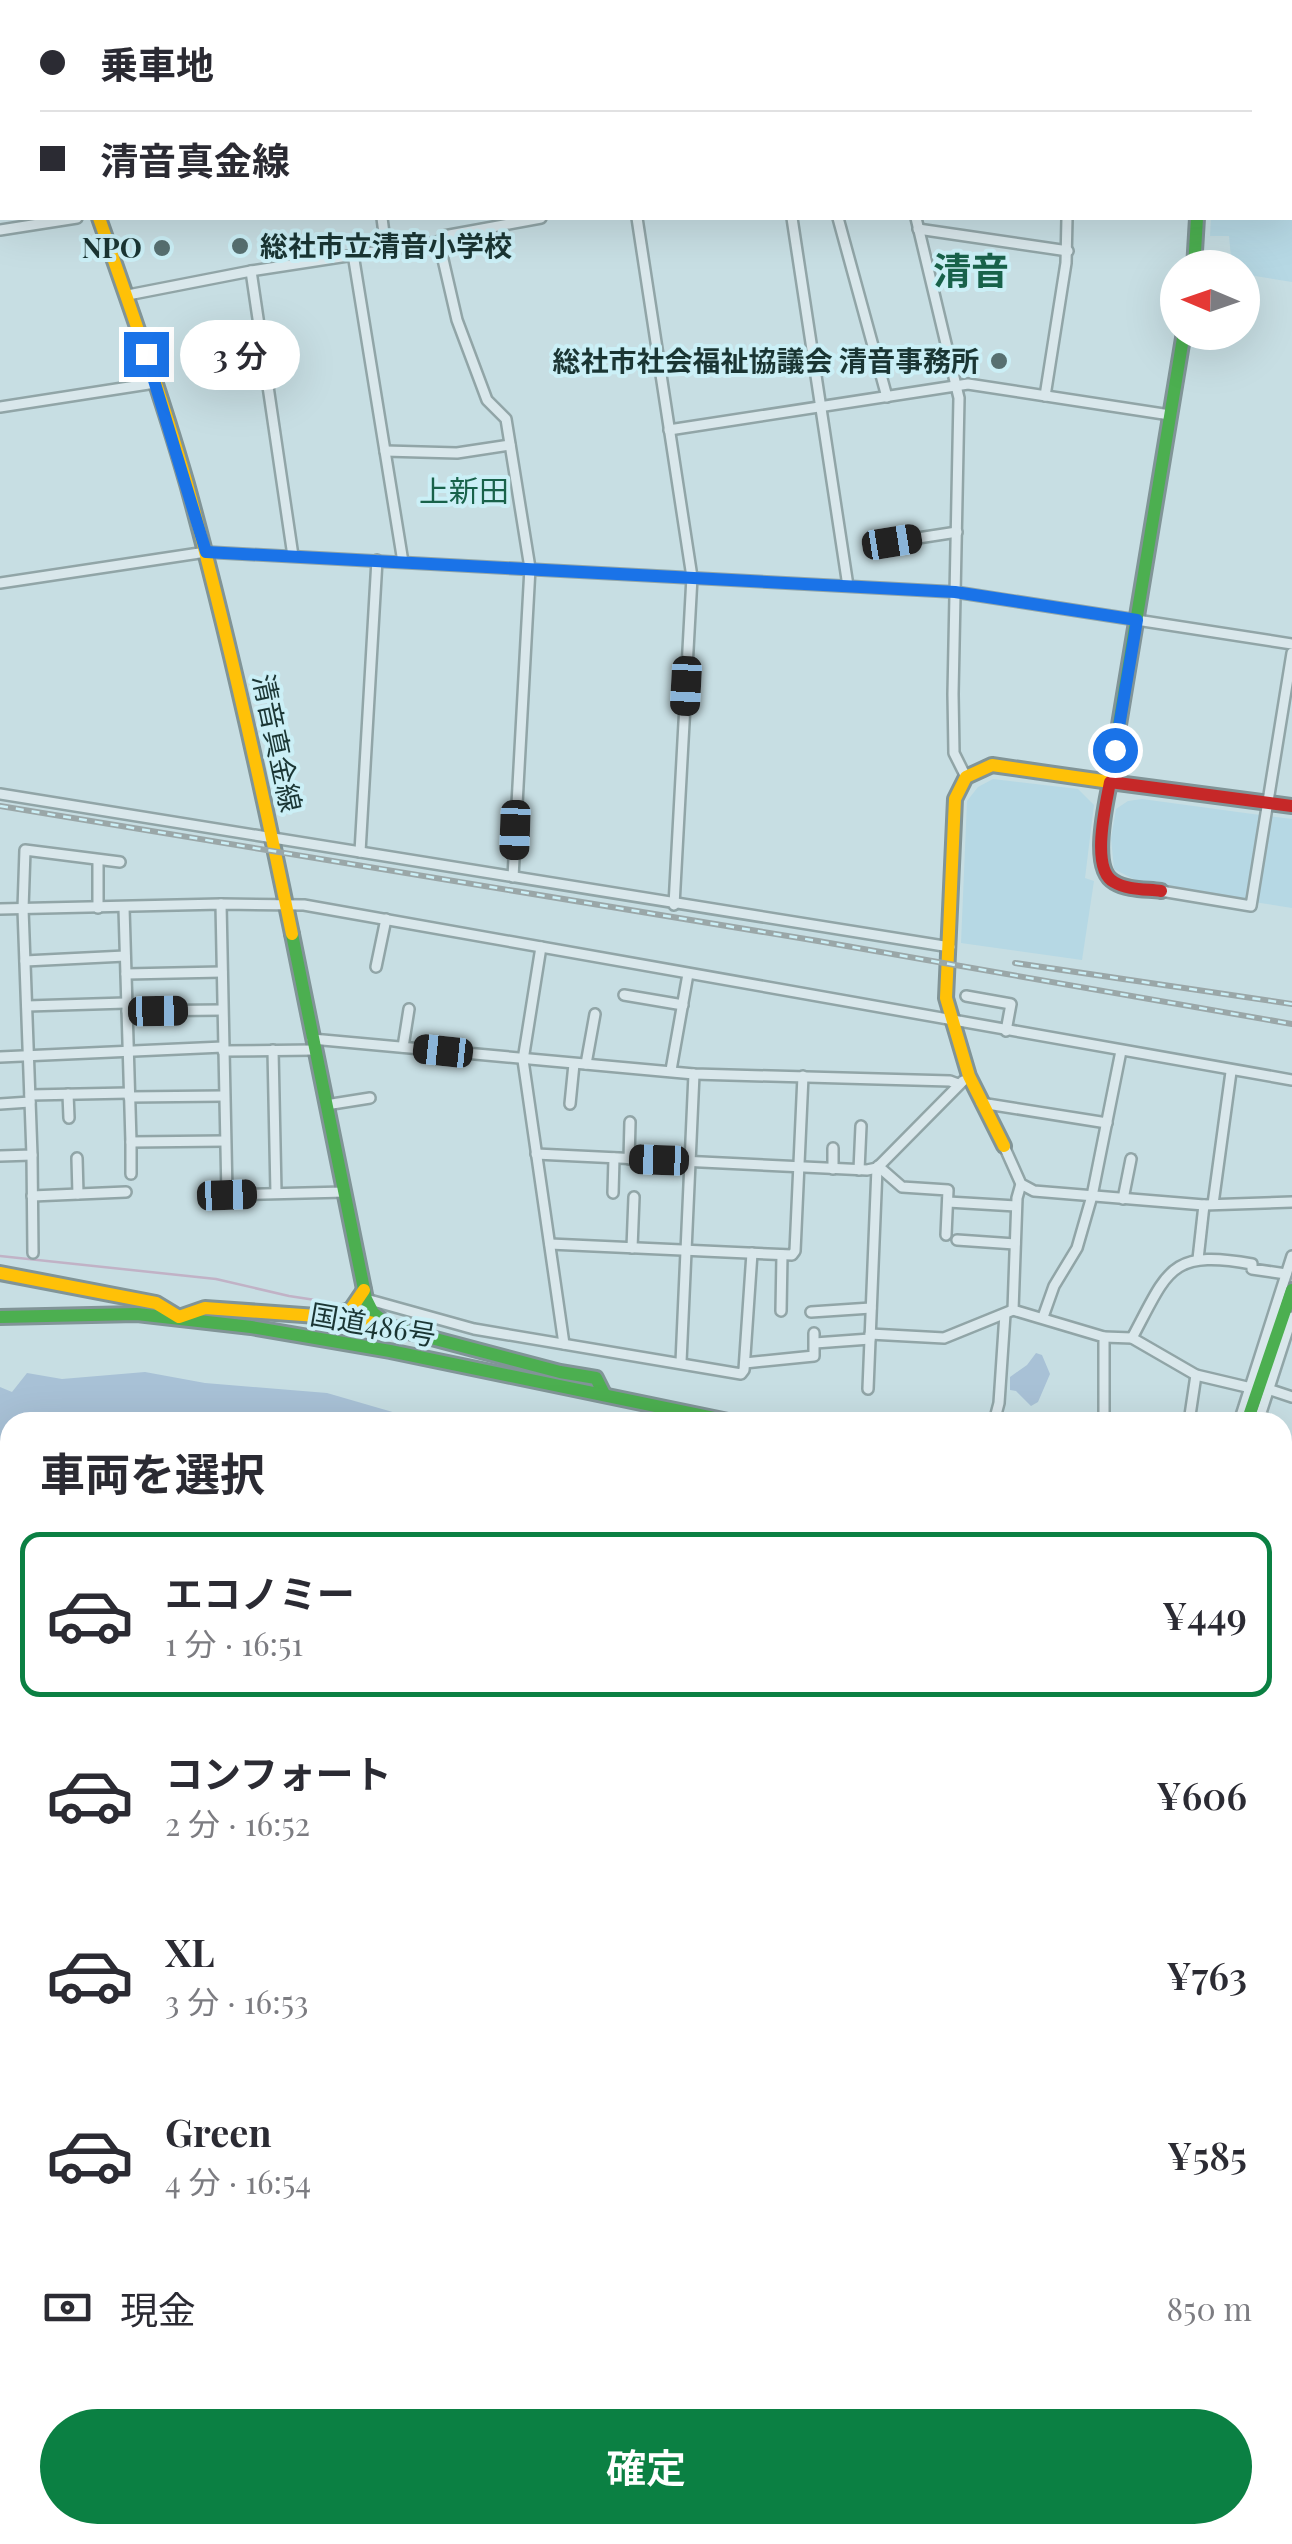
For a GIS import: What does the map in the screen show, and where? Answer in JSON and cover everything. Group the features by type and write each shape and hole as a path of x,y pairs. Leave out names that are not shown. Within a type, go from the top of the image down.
{"main road":[{"name":"清音真金線","path":"99,220 128,295 155,383 206,552 246,706 366,1294"},
{"path":"1195,250 1197,220"},
{"path":"1161,891 1110,881 1102,872 1100,856 1181,350"},
{"path":"1004,1146 964,1080 946,988 954,799 966,777 992,765 1292,806"},
{"path":"0,1274 156,1303 312,1318 339,1315 596,1378 604,1394"},
{"path":"1250,1412 1292,1290"},
{"path":"339,1315 366,1294 373,1313 390,1326"},
{"path":"156,1303 179,1316 206,1308"},
{"name":"国道486号","path":"0,1316 179,1316 687,1412"}],"street":[{"path":"0,230 64,220"},
{"path":"382,220 386,249"},
{"path":"128,295 251,270 438,242 444,236 507,220"},
{"path":"637,220 692,577 674,904"},
{"path":"792,220 848,586"},
{"path":"839,220 887,397"},
{"path":"916,220 958,386 954,747 966,777"},
{"path":"1044,396 1068,252 1067,220"},
{"path":"918,229 1068,252"},
{"path":"438,242 461,332 487,400 506,419 530,568 513,877"},
{"path":"353,254 403,562"},
{"path":"251,270 293,556"},
{"path":"0,407 155,383"},
{"path":"669,430 968,384 1170,415"},
{"path":"385,451 458,453 510,446"},
{"path":"892,542 957,532"},
{"path":"0,583 206,552 293,556 955,592 1292,644"},
{"path":"360,852 376,560"},
{"path":"1161,891 1251,906 1292,653"},
{"path":"0,794 950,946"},
{"path":"33,1252 23,908 25,850 120,862"},
{"path":"98,860 98,908"},
{"path":"221,904 227,1195 344,1192"},
{"path":"0,909 284,905 386,919 1292,1080"},
{"path":"124,908 132,1174"},
{"path":"376,967 386,919"},
{"path":"541,946 522,1060 564,1344"},
{"path":"25,960 125,956"},
{"path":"126,974 222,972"},
{"path":"671,1070 688,974"},
{"path":"624,995 683,1004"},
{"path":"966,996 1011,1004 1006,1031"},
{"path":"27,1006 222,1010"},
{"path":"403,1046 409,1009"},
{"path":"586,1064 596,1014"},
{"path":"0,1056 128,1049 273,1050 313,1044 403,1046 694,1074 964,1080"},
{"path":"273,1050 276,1194"},
{"path":"1044,1317 1054,1286 1077,1248 1092,1196 1121,1051"},
{"path":"570,1104 574,1064"},
{"path":"1198,1259 1231,1072"},
{"path":"681,1362 694,1074"},
{"path":"550,1244 792,1255 803,1076"},
{"path":"536,1154 859,1170 878,1167 964,1080"},
{"path":"0,1104 68,1094 224,1096"},
{"path":"68,1094 70,1118"},
{"path":"326,1105 370,1098"},
{"path":"981,1104 1106,1123"},
{"path":"629,1159 630,1122"},
{"path":"859,1170 861,1126"},
{"path":"130,1142 225,1141"},
{"path":"1004,1146 1022,1184 1039,1192 1208,1204 1292,1202"},
{"path":"833,1169 834,1148"},
{"path":"0,1156 32,1155"},
{"path":"78,1158 78,1194"},
{"path":"613,1193 614,1158"},
{"path":"1123,1198 1132,1159"},
{"path":"878,1167 902,1187 948,1190 946,1234"},
{"path":"868,1389 878,1167"},
{"path":"997,1412 1016,1206 1022,1184"},
{"path":"32,1196 126,1192"},
{"path":"632,1248 634,1197"},
{"path":"948,1202 1016,1206"},
{"path":"957,1240 1015,1244"},
{"path":"366,1294 474,1329 741,1374 752,1254"},
{"path":"781,1311 782,1255"},
{"path":"1242,1412 1292,1256"},
{"path":"1132,1338 1168,1275 1183,1263 1218,1258 1286,1274"},
{"path":"811,1312 871,1308"},
{"path":"745,1363 814,1356 815,1338 944,1338 1009,1312 1044,1317 1104,1337 1132,1338 1196,1375 1250,1388"},
{"path":"1261,1412 1292,1317"},
{"path":"1104,1337 1104,1412"},
{"path":"1190,1412 1196,1375"},
{"path":"1268,1390 1292,1397"}],"shaded area":[{"path":"1211,220 1292,220 1292,282 1260,277 1260,250 1230,250 1229,236 1210,236"},
{"path":"993,779 1078,789 1094,805 1085,878 1094,881 1082,960 961,943 967,801 978,787"},
{"path":"1142,799 1260,815 1247,899 1137,881 1114,869 1111,838 1116,809 1128,801"},
{"path":"1269,816 1292,819 1292,908 1254,902"},
{"path":"1036,1353 1042,1355 1050,1374 1038,1402 1031,1406 1010,1390 1010,1377"},
{"path":"145,1372 205,1383 327,1393 393,1412 0,1412 0,1387 12,1392 27,1373 62,1379"}],"waterway":[{"path":"0,1256 216,1279 335,1303"}],"railway":[{"path":"0,806 1292,1024"},
{"path":"1015,963 1292,1004"}],"traffic: fast":[{"path":"1195,250 1197,220"},
{"path":"1112,767 1181,350"},
{"path":"292,934 366,1299 373,1313 390,1327 596,1378 604,1394"},
{"path":"1250,1412 1292,1290"},
{"path":"0,1317 137,1314 251,1327 390,1351 685,1412"}],"traffic: slow":[{"path":"100,220 187,484 243,708 292,934"},
{"path":"1004,1146 969,1076 946,998 955,799 966,777 992,765 1110,782 1112,767"},
{"path":"0,1273 156,1303 179,1317 205,1308 331,1317 351,1309 364,1290"},
{"path":"339,1315 387,1326"}],"traffic: jam":[{"path":"1161,891 1125,886 1107,875 1101,850 1110,782 1292,806"}],"place":[{"name":"総社市立清音小学校","path":"240,246"},
{"name":"NPO","path":"162,248"},
{"name":"総社市社会福祉協議会 清音事務所","path":"999,361"}],"district":[{"name":"清音","path":"971,272"},
{"name":"上新田","path":"464,492"}],"route":[{"path":"146,354 206,552 955,592 1137,620 1115,750"}]}
